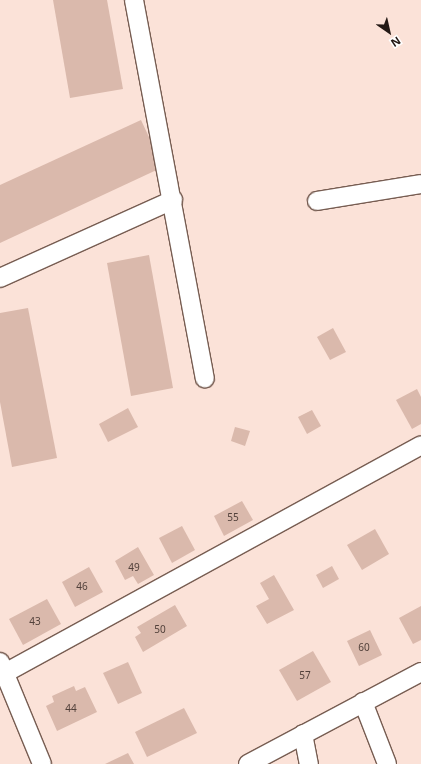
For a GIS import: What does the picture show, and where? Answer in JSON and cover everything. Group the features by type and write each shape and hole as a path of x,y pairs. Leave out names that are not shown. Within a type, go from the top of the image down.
{"street":[{"path":"134,0 174,200 205,378"},
{"path":"317,201 421,184"},
{"path":"0,278 174,200"},
{"path":"42,764 2,667 421,445"},
{"path":"248,764 421,672"},
{"path":"363,702 387,764"},
{"path":"303,734 309,764"}],"building":[{"path":"53,0 107,0 123,89 70,98"},
{"path":"141,120 163,167 0,243 0,185"},
{"path":"149,255 173,388 131,396 107,263"},
{"path":"28,308 57,458 12,467 0,402 0,313"},
{"path":"333,328 346,352 330,360 317,337"},
{"path":"417,389 421,397 421,424 412,429 396,400"},
{"path":"128,408 138,427 108,442 99,424"},
{"path":"312,410 321,426 307,434 298,417"},
{"path":"235,427 250,431 245,446 231,441"},
{"path":"242,501 253,520 224,536 214,516"},
{"path":"182,526 195,550 172,563 159,538"},
{"path":"375,529 389,554 362,570 347,545"},
{"path":"138,547 154,575 138,584 133,576 125,580 115,561"},
{"path":"332,566 339,579 323,588 316,575"},
{"path":"89,567 103,592 75,607 62,582"},
{"path":"274,575 294,610 267,624 256,606 269,599 260,583"},
{"path":"47,599 61,624 23,645 9,619"},
{"path":"175,605 187,626 143,652 135,637 141,633 137,627"},
{"path":"421,606 421,640 413,644 399,618"},
{"path":"370,630 382,655 359,666 347,641"},
{"path":"313,651 331,682 297,701 279,670"},
{"path":"128,662 142,693 118,704 103,673"},
{"path":"74,686 76,691 85,687 97,712 57,731 46,706 54,702 52,696"},
{"path":"184,708 197,733 147,757 135,732"},
{"path":"128,753 134,764 105,764"}]}
